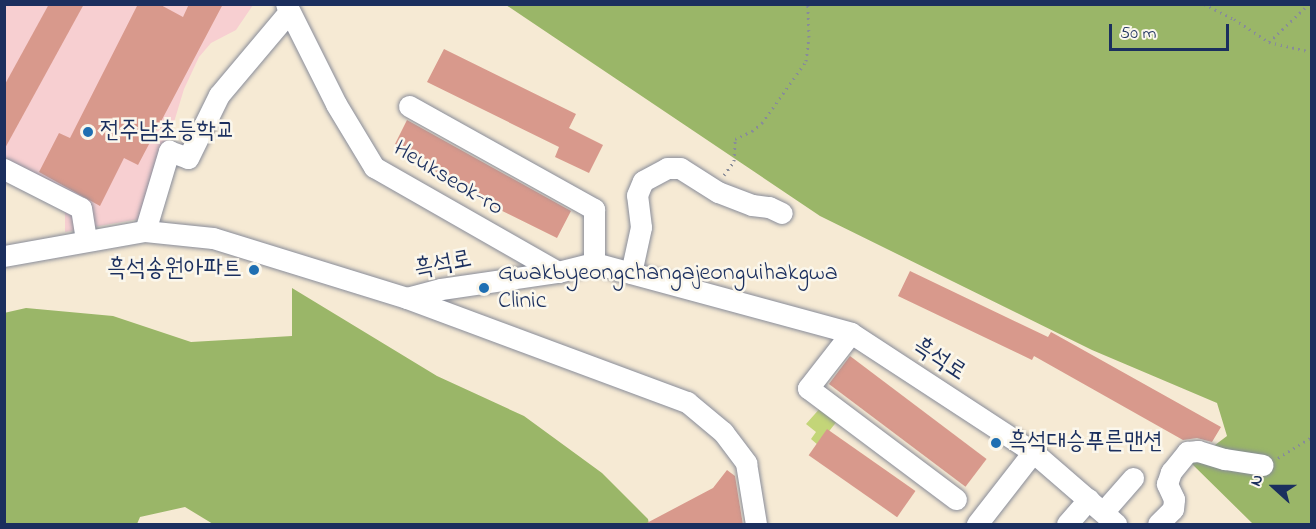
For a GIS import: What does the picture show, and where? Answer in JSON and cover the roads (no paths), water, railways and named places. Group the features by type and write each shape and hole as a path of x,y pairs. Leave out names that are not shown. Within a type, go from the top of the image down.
{"street":[{"name":"Heukseok-ro","path":"288,8 336,104 375,167 558,272"},
{"path":"145,231 169,151 188,158 219,95 288,8"},
{"path":"408,106 594,209 594,263"},
{"path":"631,273 641,227 638,195 643,181 667,168 680,168 718,192 782,213"},
{"path":"4,169 81,208 86,241"},
{"name":"흑석로","path":"4,256 145,231 213,238 407,298 441,290 558,272 594,263 851,333 1033,452 1103,512"},
{"path":"407,298 687,402 723,432 746,463 756,525"},
{"path":"851,333 808,388 957,499"},
{"path":"1158,525 1173,509 1174,499 1167,484 1171,472 1187,452 1198,451 1225,459 1263,465"},
{"path":"977,525 1033,452"},
{"path":"1067,525 1103,512 1133,478"}],"place":[{"name":"전주남초등학교","path":"88,132"},
{"name":"흑석송원아파트","path":"254,270"},
{"name":"Gwakbyeongchangajeonguihakgwa Clinic","path":"484,288"},
{"name":"흑석대승푸른맨션","path":"996,443"}]}
